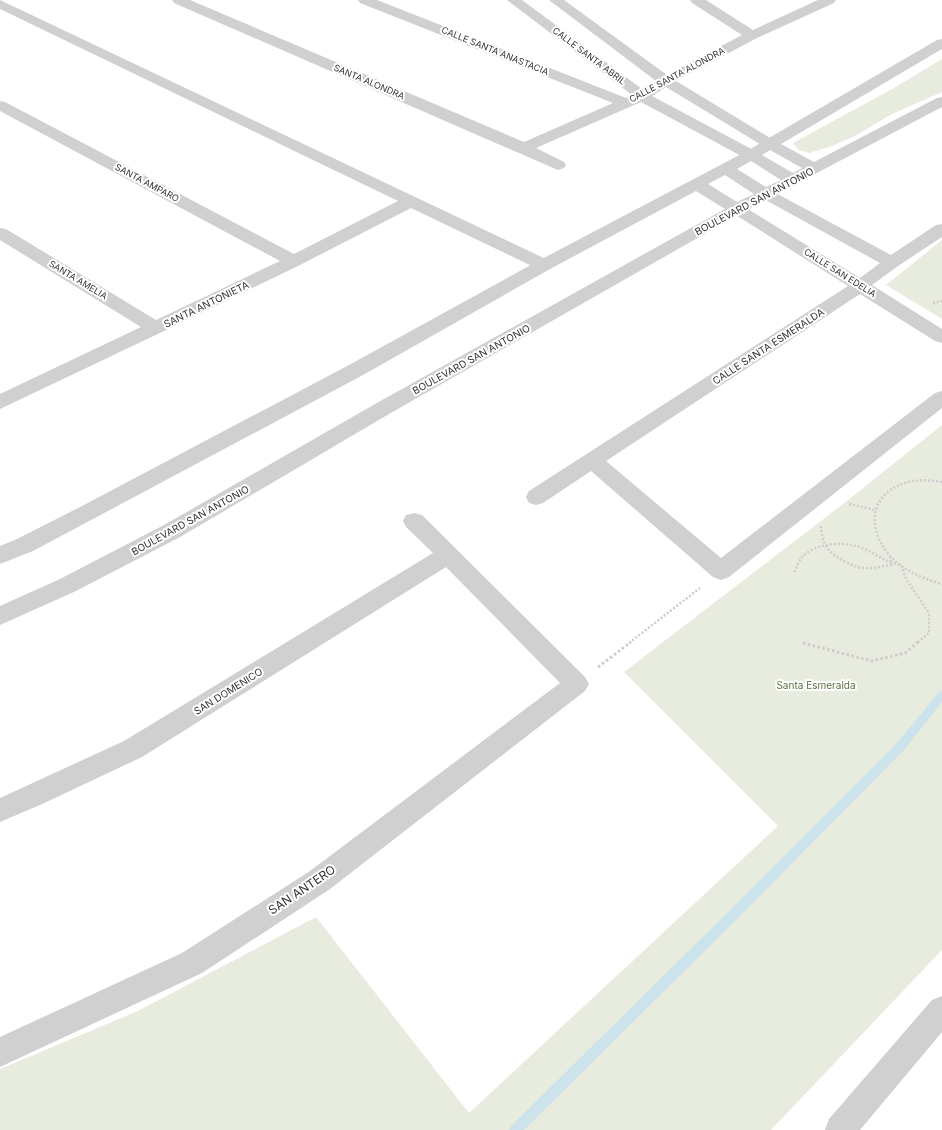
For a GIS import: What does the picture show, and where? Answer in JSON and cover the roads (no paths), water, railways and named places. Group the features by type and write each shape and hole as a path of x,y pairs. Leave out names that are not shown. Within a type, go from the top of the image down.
{"street":[{"name":"SANTA ALONDRA","path":"180,0 524,148 558,165"},
{"name":"CALLE SANTA ANASTACIA","path":"365,0 626,103"},
{"name":"CALLE SANTA ABRIL","path":"514,0 642,96 751,155 793,180"},
{"path":"556,0 666,81 770,144 815,168"},
{"path":"697,0 752,35"},
{"name":"CALLE SANTA ALONDRA","path":"524,148 642,96 666,81 752,35 829,0"},
{"path":"0,4 544,265"},
{"path":"0,555 24,545 89,512 322,388 544,265 751,155 942,43"},
{"name":"BOULEVARD SAN ANTONIO","path":"0,616 68,584 172,531 737,209 942,101"},
{"name":"SANTA AMPARO","path":"0,104 294,261"},
{"path":"726,168 766,194 892,262"},
{"name":"CALLE SAN EDELIA","path":"697,184 942,337"},
{"name":"SANTA ANTONIETA","path":"0,402 294,261 410,202"},
{"name":"CALLE SANTA ESMERALDA","path":"536,497 860,286 892,262 942,229"},
{"name":"SANTA AMELIA","path":"0,233 156,328"},
{"path":"592,461 721,571 942,398"},
{"path":"414,521 448,555"},
{"name":"SAN ANTERO","path":"0,1052 192,963 320,880 577,684 448,555"},
{"name":"SAN DOMENICO","path":"0,810 31,797 133,748 448,555"},
{"path":"840,1130 939,1020"}],"waterway":[{"path":"515,1130 730,918 901,746 942,695"}],"park label":[{"name":"Santa Esmeralda","path":"816,685"}]}
